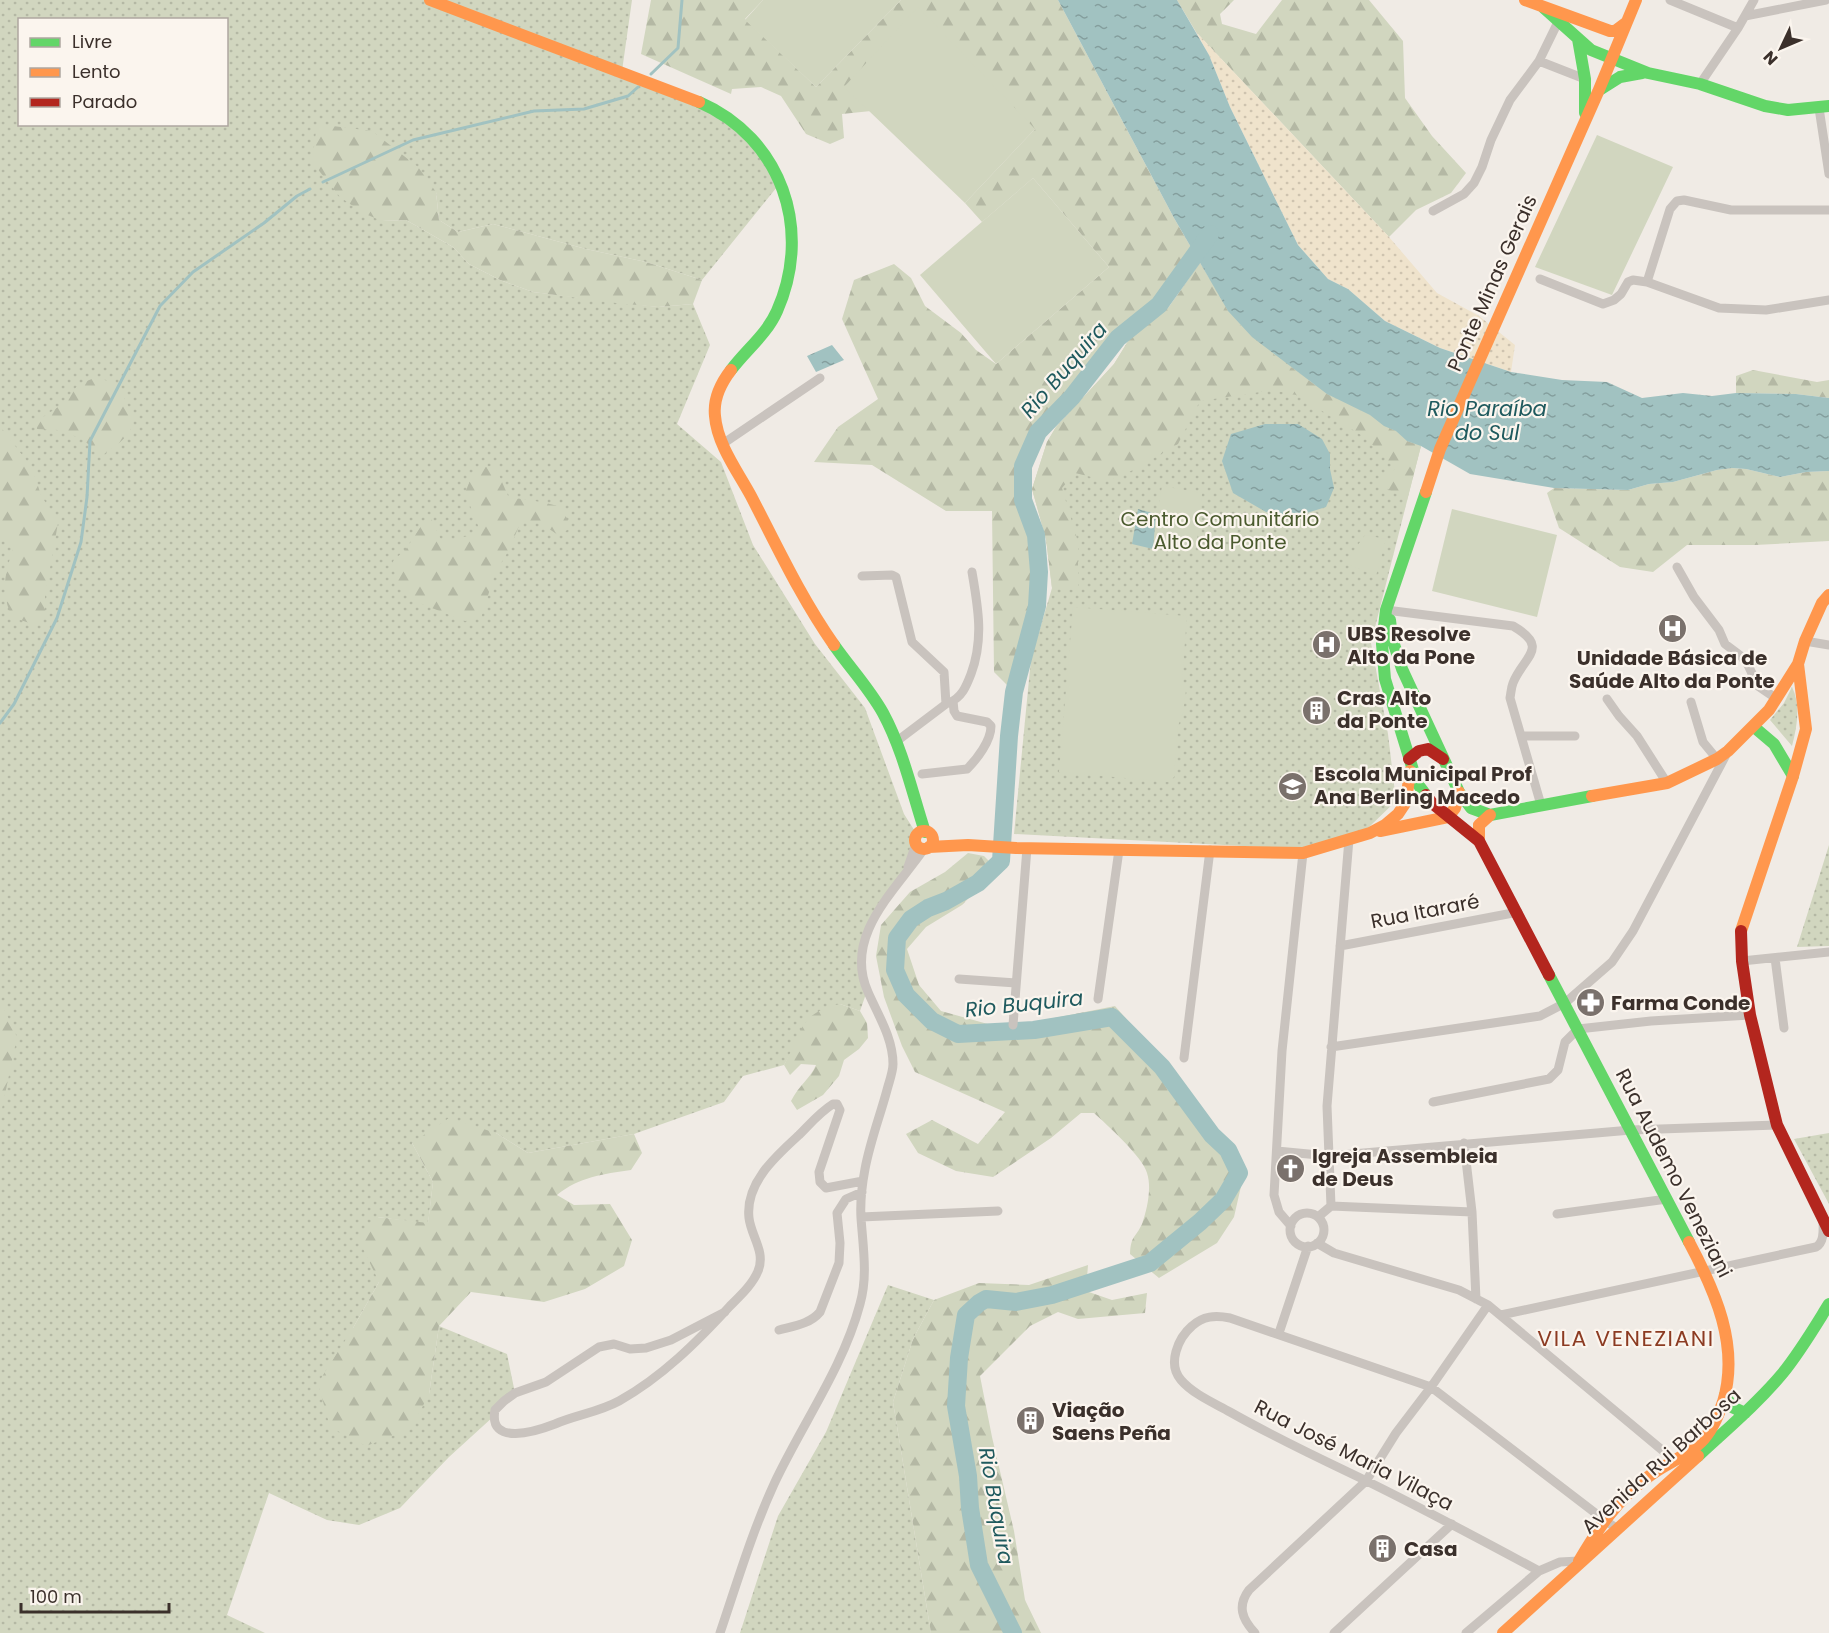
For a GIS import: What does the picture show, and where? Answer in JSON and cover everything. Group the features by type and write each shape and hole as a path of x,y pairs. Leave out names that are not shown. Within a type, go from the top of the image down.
{"main road":[{"path":"430,0 621,71 710,107 743,129 772,164 781,182 789,209 793,252 790,272 775,315 735,363 716,400 716,421 724,443 795,580 830,641 875,698 897,741 924,841 951,845 1021,848 1303,853 1370,833 1448,817 1455,808 1459,792"},
{"path":"1525,0 1610,31 1615,31 1628,21"},
{"name":"Ponte Minas Gerais","path":"1424,493 1440,449 1598,92 1636,0"},
{"path":"1544,8 1591,50 1648,73 1700,84 1765,106 1788,110 1824,107"},
{"path":"1578,39 1585,79 1584,120"},
{"path":"1598,92 1610,80 1621,75 1648,73"},
{"name":"Rua Audemo Veneziani","path":"1424,493 1388,608 1382,644 1385,679 1417,783 1423,793 1448,817 1479,841 1704,1270 1718,1306 1729,1346 1725,1395 1719,1416 1707,1436 1641,1483 1605,1520 1579,1562"},
{"path":"1479,841 1479,825 1490,815 1667,783 1717,759 1769,711 1798,664 1805,641 1822,603 1829,594"},
{"name":"Rua Audemo Veneziani","path":"1388,608 1392,638 1402,669 1459,792 1468,806 1476,812 1490,815"},
{"path":"1798,664 1806,729 1793,776 1741,931 1742,961 1750,1015 1776,1125 1829,1231"},
{"path":"1754,727 1774,744 1793,776"},
{"path":"1370,833 1398,814 1406,802 1410,763 1419,751 1428,749 1444,760"},
{"name":"Avenida Rui Barbosa","path":"1503,1633 1745,1413 1780,1376 1802,1348 1829,1304"},
{"path":"1725,1395 1732,1407 1745,1413"}],"street":[{"path":"1670,0 1738,28"},
{"path":"1700,84 1754,0"},
{"path":"1745,16 1826,0"},
{"path":"1433,211 1464,194 1474,183 1510,100 1539,61 1558,22"},
{"path":"1539,61 1585,79"},
{"path":"1824,107 1829,174"},
{"path":"1647,282 1670,209 1684,200 1731,210 1829,210"},
{"path":"1540,279 1603,304 1614,300 1633,279 1719,308 1766,310 1829,300"},
{"path":"724,443 820,378"},
{"path":"1677,567 1694,597 1719,630 1725,644 1741,656 1758,686 1777,699"},
{"path":"897,741 965,690 978,651 978,610 972,572"},
{"path":"862,576 892,575 897,579 909,636 916,647 944,672 950,703 957,716 987,722 991,726 990,734 982,749 967,769 922,774"},
{"path":"1388,608 1513,626 1524,632 1533,643 1533,650 1513,683 1510,698 1541,805"},
{"path":"1805,641 1829,645"},
{"path":"1607,699 1637,736 1667,783"},
{"path":"1691,702 1703,742 1717,759"},
{"path":"1521,736 1575,736"},
{"path":"1331,1047 1540,1016 1565,1004 1612,962 1633,931 1728,751"},
{"path":"1331,1206 1327,1106 1348,839"},
{"path":"720,1633 752,1537 775,1483 844,1348 861,1301 865,1259 861,1217 863,1181 867,1157 893,1065 888,1038 864,984 861,965 862,945 870,923 905,876 924,841"},
{"path":"1013,1025 1021,848"},
{"path":"1098,999 1119,850"},
{"path":"1184,1058 1210,850"},
{"path":"1303,853 1282,1051 1274,1195 1279,1212 1291,1226 1294,1240 1303,1246 1312,1245 1459,1290 1488,1305 1674,1460"},
{"name":"Rua Itararé","path":"1340,946 1518,912"},
{"path":"1742,961 1829,952"},
{"path":"1775,958 1784,1028"},
{"path":"959,978 1016,983"},
{"path":"1433,1102 1549,1079 1558,1070 1565,1042 1578,1029 1650,1021 1750,1015"},
{"path":"725,1312 710,1318 683,1335 646,1348 630,1349 614,1344 599,1347 546,1382 509,1397 495,1410 497,1426 511,1434 528,1433 618,1401 672,1365 725,1312 752,1282 760,1264 760,1252 749,1217 750,1199 755,1185 770,1163 832,1104 837,1104 840,1110 819,1172 820,1182 826,1188 863,1181"},
{"path":"1277,1151 1329,1155 1631,1130 1776,1125"},
{"path":"1464,1143 1472,1212 1476,1299"},
{"path":"779,1330 806,1323 815,1319 820,1312 839,1263 837,1213 846,1199 862,1192"},
{"path":"1557,1214 1667,1198"},
{"path":"1318,1216 1331,1206 1472,1212"},
{"path":"861,1217 998,1211"},
{"path":"1291,1226 1297,1216 1307,1213 1318,1216 1324,1230 1323,1235 1312,1245 1280,1333 1431,1387 1605,1520 1615,1527 1621,1527"},
{"path":"1501,1315 1816,1247 1820,1245 1822,1239 1823,1216"},
{"path":"1255,1633 1242,1614 1244,1598 1249,1590 1366,1481 1396,1433 1488,1305"},
{"name":"Rua José Maria Vilaça","path":"1280,1333 1230,1318 1211,1316 1188,1329 1176,1353 1176,1371 1179,1378 1203,1396 1280,1439 1452,1524 1539,1571"},
{"path":"1334,1633 1452,1524"},
{"path":"1466,1633 1539,1571 1560,1562 1579,1562"}],"green space":[{"path":"0,0 632,0 622,71 738,124 781,182 702,280 646,262 586,249 493,224 458,232 439,220 436,192 382,221 406,220 453,247 469,264 500,280 533,292 658,307 693,304 710,345 677,424 721,462 753,545 815,644 865,708 904,814 916,833 916,844 905,876 876,915 861,965 867,991 860,1011 840,1004 791,1053 784,1065 743,1076 724,1102 634,1134 528,1153 496,1133 412,1143 433,1182 428,1224 378,1217 379,1282 353,1328 429,1394 439,1326 507,1354 515,1393 400,1508 359,1525 327,1520 269,1493 227,1615 265,1633 0,1633"},
{"path":"651,0 763,0 745,19 816,87 901,0 1058,0 1195,254 1159,305 1118,338 1072,397 1038,432 1023,466 1023,500 1036,535 1039,572 1037,606 1014,692 994,672 992,511 946,511 872,465 814,462 838,427 878,399 842,319 854,280 894,264 911,278 925,306 961,333 976,350 996,364 1109,267 1033,178 982,222 965,203 1035,129 845,87 871,111 842,114 844,138 830,144 806,134 781,96 761,87 732,89 731,94 641,54"},
{"path":"763,0 901,0 816,87 745,20"},
{"path":"1177,0 1234,0 1220,14 1222,24 1256,34 1282,0 1369,0 1403,41 1405,98 1432,136 1466,173 1451,193 1416,210 1389,237 1196,32"},
{"path":"918,7 1035,129 965,203 844,87"},
{"path":"317,124 372,131 418,167 436,192 439,220 458,232 493,224 586,249 646,262 702,280 693,304 658,307 616,303 533,292 500,280 469,264 453,247 406,220 382,221 363,213 340,197 312,162"},
{"path":"1597,135 1673,167 1612,295 1535,267"},
{"path":"1033,178 1109,267 996,364 920,275"},
{"name":"Centro Comunitário Alto da Ponte","path":"1200,263 1209,278 1421,446 1371,643 1388,734 1396,801 1368,828 1303,849 1014,834 1031,659 1052,588 1046,539 1032,489 1047,442 1056,427 1114,364 1130,338 1169,307"},
{"path":"1200,263 1228,311 1268,350 1327,394 1370,415 1384,426 1396,431 1407,441 1421,446 1407,500 1377,483 1395,469 1366,438 1296,395 1273,390 1200,401 1178,444 1131,471 1108,481 1075,473 1062,488 1078,542 1078,590 1052,588 1046,539 1032,489 1047,442 1056,427 1114,364 1130,338 1169,307"},
{"path":"1753,370 1817,382 1829,380 1829,398 1796,394 1736,393 1736,376"},
{"path":"97,377 118,385 129,409 132,425 124,439 103,455 80,438 58,430 37,429 37,421 61,405 79,384"},
{"path":"0,426 32,468 41,495 58,523 45,596 45,615 35,625 12,617 6,599 6,573 14,546 0,532"},
{"path":"495,466 509,498 555,505 565,514 571,528 558,535 539,522 521,521 509,550 495,573 481,618 465,621 409,599 396,580 393,561 406,549 429,514 442,542 481,533 465,493 475,468"},
{"path":"1732,468 1780,477 1806,472 1829,471 1829,541 1755,545 1687,545 1653,572 1620,567 1559,528 1547,493 1554,488 1628,490"},
{"path":"1162,486 1202,493 1197,541 1154,536"},
{"path":"1452,509 1557,535 1537,617 1432,591"},
{"path":"1365,535 1386,539 1376,576 1345,563"},
{"path":"1073,607 1187,616 1182,679 1186,690 1183,713 1178,726 1174,777 1169,782 1059,772"},
{"path":"1792,687 1796,701 1797,724 1792,746 1770,720 1784,703"},
{"path":"1829,845 1829,946 1797,947"},
{"path":"968,853 984,856 999,871 985,881 962,905 926,927 907,949 919,985 941,1011 995,1026 1019,1025 1115,1006 1171,1070 1234,1152 1242,1182 1234,1217 1217,1243 1159,1278 1130,1254 1132,1240 1142,1224 1147,1206 1149,1185 1147,1173 1132,1150 1094,1113 1081,1113 1051,1138 993,1177 956,1171 918,1153 906,1134 932,1120 978,1144 1005,1112 915,1072 902,1046 884,997 876,956 881,925 910,892 945,872"},
{"path":"0,1000 17,1037 0,1118"},
{"path":"840,1004 860,1011 867,1023 868,1038 859,1049 844,1060 839,1076 823,1095 797,1110 791,1101 816,1065 801,1064 790,1075 784,1065 803,1026 809,1019 826,1008"},
{"path":"449,1118 496,1133 528,1153 634,1134 642,1153 631,1170 583,1180 557,1195 574,1205 610,1204 632,1240 624,1266 585,1289 544,1302 471,1292 439,1326 429,1394 411,1429 366,1446 330,1427 318,1383 379,1282 358,1238 377,1217 428,1223 433,1182 412,1143"},
{"path":"1829,1133 1829,1204 1794,1139"},
{"path":"1088,1265 1086,1291 1112,1300 1147,1293 1145,1313 1078,1319 1058,1312 1030,1326 980,1376 1014,1531 1025,1600 1041,1633 931,1633 893,1402 913,1339 934,1300 979,1283 1029,1285"},
{"path":"888,1285 934,1300 913,1339 893,1402 931,1633 740,1633 778,1516 826,1432"}],"sand":[{"path":"1196,32 1389,237 1437,293 1479,316 1515,345 1511,372 1440,348 1385,321 1348,289 1328,279 1298,245"}],"water":[{"name":"Rio Paraíba do Sul","path":"1058,0 1177,0 1209,55 1230,107 1298,245 1328,279 1348,289 1385,321 1440,348 1511,372 1562,380 1607,382 1642,398 1683,393 1712,396 1736,393 1796,394 1829,398 1829,471 1806,472 1780,477 1732,468 1628,490 1554,488 1470,474 1421,446 1407,441 1396,431 1384,426 1370,415 1327,394 1252,337 1228,311 1174,218"},
{"path":"832,345 844,360 816,372 807,356"},
{"path":"1265,424 1298,424 1322,439 1330,454 1334,488 1326,507 1294,517 1266,512 1233,493 1222,461 1231,434"},
{"path":"1138,509 1156,514 1153,549 1132,544"}],"waterway":[{"path":"651,74 678,48 682,0"},
{"path":"323,182 413,140 534,111 584,109 628,96 638,87"},
{"path":"0,723 14,704 57,618 81,542 87,497 90,441 160,306 193,272 264,223 297,196 310,189"},
{"name":"Rio Buquira","path":"1013,1633 979,1565 970,1508 968,1476 956,1406 959,1358 966,1315 986,1299 1016,1302 1052,1295 1150,1263 1223,1200 1239,1173 1228,1150 1212,1135 1162,1067 1112,1017 1034,1030 958,1034 932,1021 906,995 895,970 897,938 911,919 978,883 1001,861 1014,692 1037,606 1039,572 1036,535 1023,500 1023,466 1038,432 1072,397 1118,338 1159,305 1210,234"}],"traffic: fast":[{"path":"1544,8 1591,50 1648,73 1700,84 1765,106 1788,110 1829,106"},
{"path":"1578,39 1585,79 1585,113"},
{"path":"1601,89 1620,77 1642,73"},
{"path":"699,102 728,118 751,138 770,163 783,190 790,219 792,249 787,280 777,311 762,335 731,370"},
{"path":"1426,492 1386,610 1382,644 1385,679 1417,783 1426,795"},
{"path":"1390,620 1392,638 1402,669 1459,792 1471,808 1490,815 1592,796"},
{"path":"834,645 872,695 890,727 902,756 925,832"},
{"path":"1754,727 1774,744 1793,776"},
{"path":"1549,975 1689,1242"},
{"path":"1698,1456 1752,1406 1782,1374 1801,1349 1829,1304"},
{"path":"1725,1395 1732,1407 1745,1413"}],"traffic: slow":[{"path":"430,0 699,102"},
{"path":"1525,0 1610,31 1615,31 1627,22"},
{"path":"1426,492 1440,449 1598,92 1636,0"},
{"path":"731,370 721,386 715,403 715,416 720,437 800,590 834,645"},
{"path":"1741,931 1793,776 1806,729 1798,664 1805,641 1822,603 1829,595"},
{"path":"1592,796 1667,783 1717,759 1769,710 1798,664"},
{"path":"929,847 968,845 1016,848 1303,853 1370,833 1385,825 1398,814 1406,802 1410,771"},
{"path":"1380,831 1448,817 1455,808 1459,792"},
{"path":"1479,841 1479,825 1490,815"},
{"path":"924,831 930,834 933,840 930,846 924,849 918,846 915,840 918,834 924,831"},
{"path":"1579,1561 1601,1526 1627,1495 1654,1472 1689,1452 1705,1438 1723,1402 1729,1360 1727,1340 1716,1299 1689,1242"},
{"path":"1503,1633 1698,1456"}],"traffic: jam":[{"path":"1409,759 1419,751 1428,749 1443,759"},
{"path":"1426,795 1432,803 1479,841 1549,975"},
{"path":"1741,931 1742,961 1750,1015 1777,1125 1829,1231"}],"place":[{"name":"Unidade Básica de Saúde Alto da Ponte","path":"1672,628"},
{"name":"UBS Resolve Alto da Pone","path":"1326,645"},
{"name":"Cras Alto da Ponte","path":"1316,710"},
{"name":"Escola Municipal Prof Ana Berling Macedo","path":"1293,786"},
{"name":"Farma Conde","path":"1590,1003"},
{"name":"Igreja Assembleia de Deus","path":"1291,1168"},
{"name":"Viação Saens Peña","path":"1031,1421"},
{"name":"Casa","path":"1383,1549"}],"district":[{"name":"VILA VENEZIANI","path":"1626,1338"}]}
